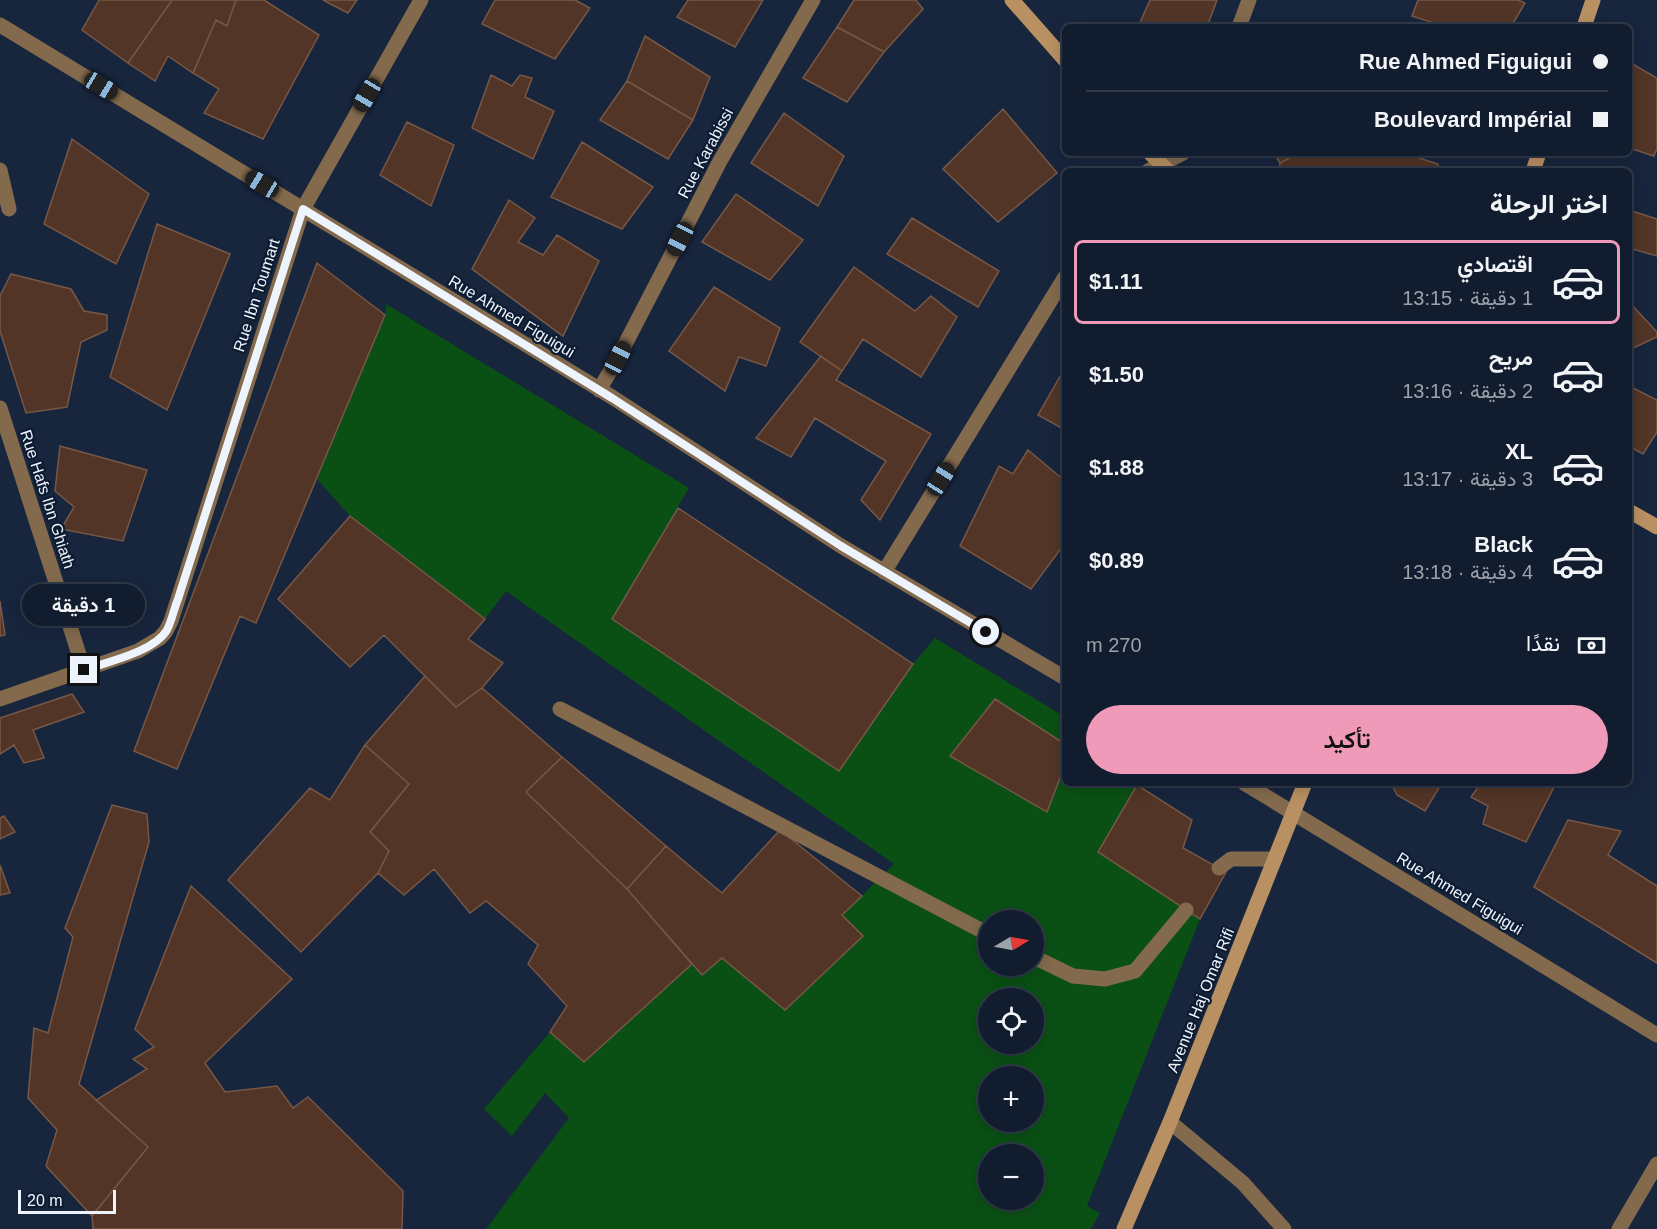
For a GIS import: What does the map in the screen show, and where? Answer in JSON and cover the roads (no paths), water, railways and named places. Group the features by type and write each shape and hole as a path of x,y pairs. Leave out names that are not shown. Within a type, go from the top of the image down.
{"street":[{"name":"Rue Ibn Toumart","path":"84,670 149,646 166,631 303,209 421,0"},
{"name":"Rue Karabissi","path":"599,390 618,358 720,161 813,0"},
{"path":"1012,0 1062,57"},
{"path":"1240,24 1249,0"},
{"path":"1585,24 1593,0"},
{"name":"Rue Ahmed Figuigui","path":"0,25 599,390 884,572 1062,676"},
{"path":"1160,168 1178,156"},
{"path":"0,170 9,209"},
{"path":"884,572 1062,282"},
{"name":"Rue Hafs Ibn Ghiath","path":"0,408 84,670"},
{"path":"1632,513 1657,527"},
{"path":"0,699 84,670"},
{"path":"560,709 978,929"},
{"name":"Rue Ahmed Figuigui","path":"1249,786 1657,1035"},
{"name":"Avenue Haj Omar Rifi","path":"1124,1229 1170,1122 1304,786"},
{"path":"1219,868 1231,859 1275,859"},
{"path":"1044,962 1073,975 1105,979 1135,972 1186,910"},
{"path":"1170,1122 1243,1184 1284,1229"},
{"path":"1619,1229 1657,1164"}]}
